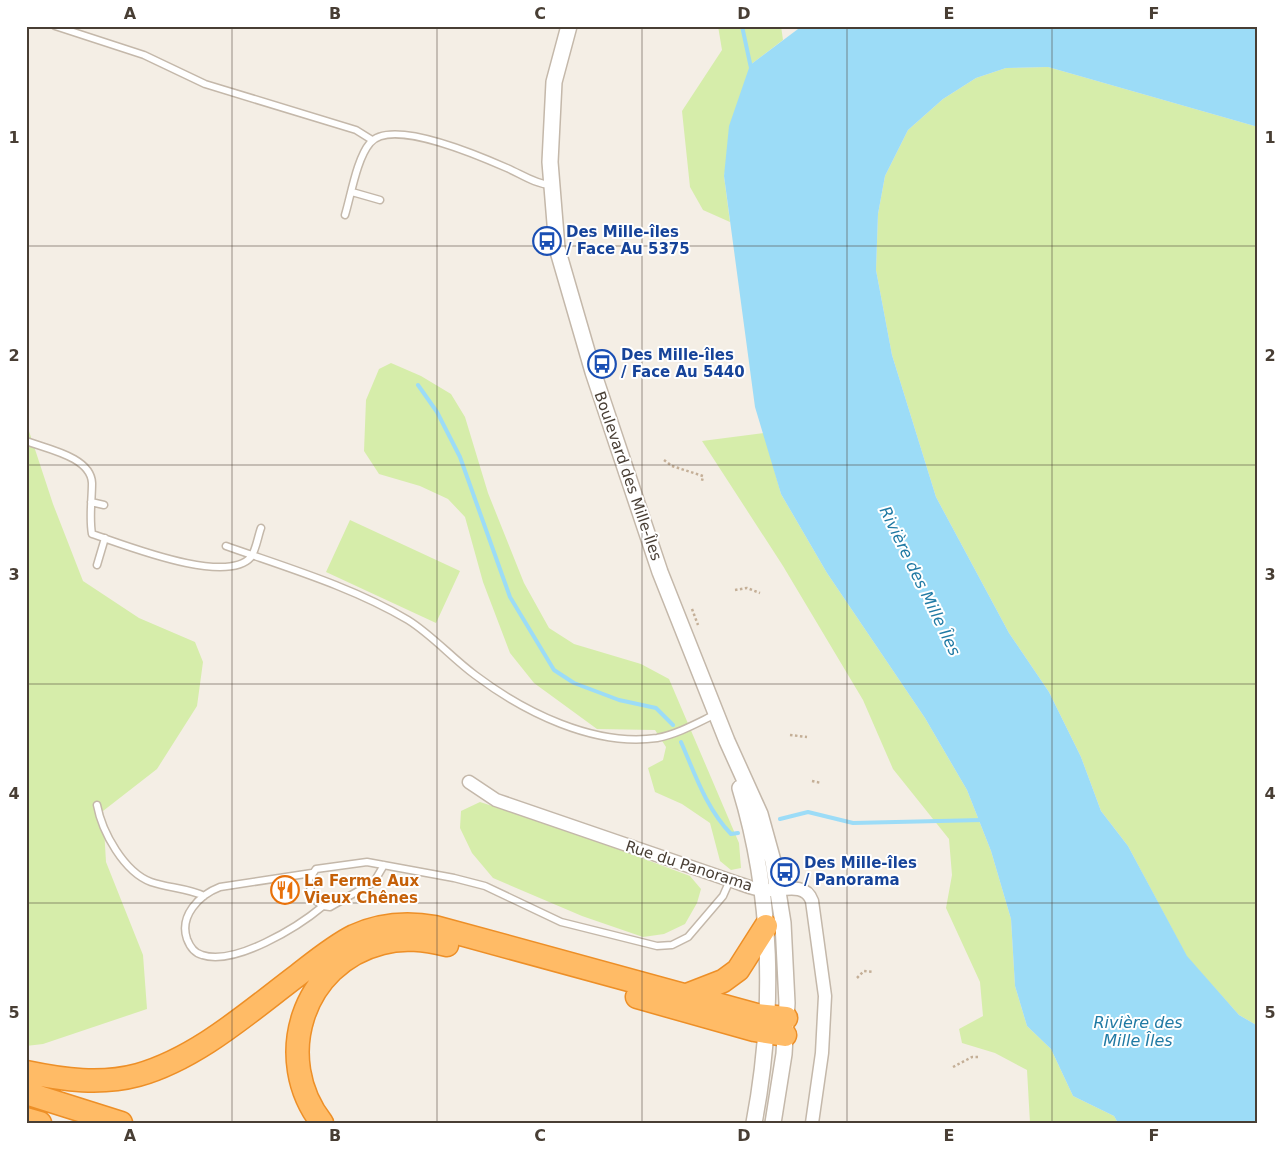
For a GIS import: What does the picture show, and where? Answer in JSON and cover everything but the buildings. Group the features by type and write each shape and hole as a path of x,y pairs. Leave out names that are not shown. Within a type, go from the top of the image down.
{"highway":[{"path":"322,1123 306,1096 297,1060 300,991 354,936 384,926 416,924 435,926 687,994 777,1026"},
{"path":"687,994 723,981 738,970 766,926"},
{"path":"26,1072 84,1081 114,1080 140,1075 165,1065 300,991 328,974 357,952 397,940 424,940 777,1026"},
{"path":"26,1093 121,1123"},
{"path":"26,1119 40,1123"}],"street":[{"name":"Boulevard des Mille-Îles","path":"569,26 554,82 550,185 557,248 576,318 660,572 727,741 760,814 778,890 785,949 777,1026 773,1123"},
{"name":"Boulevard des Mille-Îles","path":"727,741 749,818 762,890 777,1026 754,1123"},
{"name":"Rue du Panorama","path":"469,782 496,800 730,880 762,890 798,889 811,897 824,975 822,1053 812,1123"}],"lane":[{"path":"55,26 144,55 205,84 356,130 372,140"},
{"path":"345,215 364,152 372,140 378,136 393,134 426,139 550,185"},
{"path":"352,192 380,200"},
{"path":"26,441 76,460 86,466 92,481 92,534 197,567 236,565 252,555 261,528"},
{"path":"91,502 104,505"},
{"path":"97,565 105,538"},
{"path":"226,546 329,584 398,615 423,631 498,692 541,714 571,726 614,738 638,740 668,735 716,714"},
{"path":"97,805 108,834 134,872 152,882 204,896"},
{"path":"384,865 374,882 343,901 330,906 323,906 312,898 309,879 316,869 350,863 384,865 485,886 561,922 657,946 672,945 688,937 722,896 730,880"},
{"path":"312,873 220,887 204,896 190,912 184,928 189,945 194,952 213,957 238,952 264,943 309,918 323,906"}],"path":[{"path":"664,460 672,466 703,476 702,481"},
{"path":"735,590 747,588 760,593"},
{"path":"692,609 698,625"},
{"path":"790,735 807,737"},
{"path":"812,780 820,783"},
{"path":"857,978 864,971 873,972"},
{"path":"953,1067 972,1057 978,1057"}],"green space":[{"path":"718,26 781,26 783,40 750,65 724,176 730,222 703,210 690,187 682,111 722,50"},
{"path":"1048,67 1258,127 1258,1026 1239,1015 1187,957 1128,846 1101,811 1081,757 1049,692 1009,633 936,497 892,355 876,270 878,214 885,176 908,130 943,99 976,78 1006,68"},
{"path":"391,363 421,376 451,394 465,417 488,493 524,583 549,628 574,644 641,664 669,679 739,843 741,868 731,870 720,861 710,823 682,804 655,792 648,768 663,760 666,747 655,730 597,729 534,683 510,653 483,582 465,517 448,499 420,486 379,474 364,451 366,400 379,369"},
{"path":"26,422 53,504 83,581 139,618 195,642 203,662 197,706 157,769 103,811 106,862 143,955 147,1009 43,1044 26,1046"},
{"path":"764,433 781,494 827,573 925,718 967,790 991,851 1011,919 1015,986 1027,1026 1051,1049 1073,1096 1114,1116 1118,1123 1030,1123 1027,1070 995,1053 962,1043 959,1029 983,1016 980,982 946,908 952,875 949,839 893,769 863,700 783,566 702,441"},
{"path":"350,520 460,571 436,623 326,572"},
{"path":"480,802 561,828 690,876 701,889 697,903 685,924 664,934 643,937 582,916 493,878 472,853 460,828 461,811"}],"water":[{"name":"Rivière des Mille Îles","path":"802,26 1258,26 1258,127 1048,67 1006,68 976,78 943,99 908,130 885,176 878,214 876,270 892,355 936,497 1009,633 1049,692 1081,757 1101,811 1128,846 1187,956 1239,1015 1258,1026 1258,1123 1118,1123 1114,1116 1073,1096 1051,1049 1027,1026 1015,986 1011,919 991,851 967,790 925,718 827,573 781,494 755,407 724,176 729,126 750,65"}],"waterway":[{"path":"742,26 751,68"},
{"path":"418,385 437,412 460,457 510,597 554,670 574,683 619,700 656,708 673,725"},
{"path":"681,742 708,802 731,834 738,833"},
{"path":"780,819 808,812 853,823 982,820"}],"place":[{"name":"Des Mille-îles / Face Au 5375","path":"547,241"},
{"name":"Des Mille-îles / Face Au 5440","path":"602,364"},
{"name":"Des Mille-îles / Panorama","path":"785,872"},
{"name":"La Ferme Aux Vieux Chênes","path":"285,890"}]}
